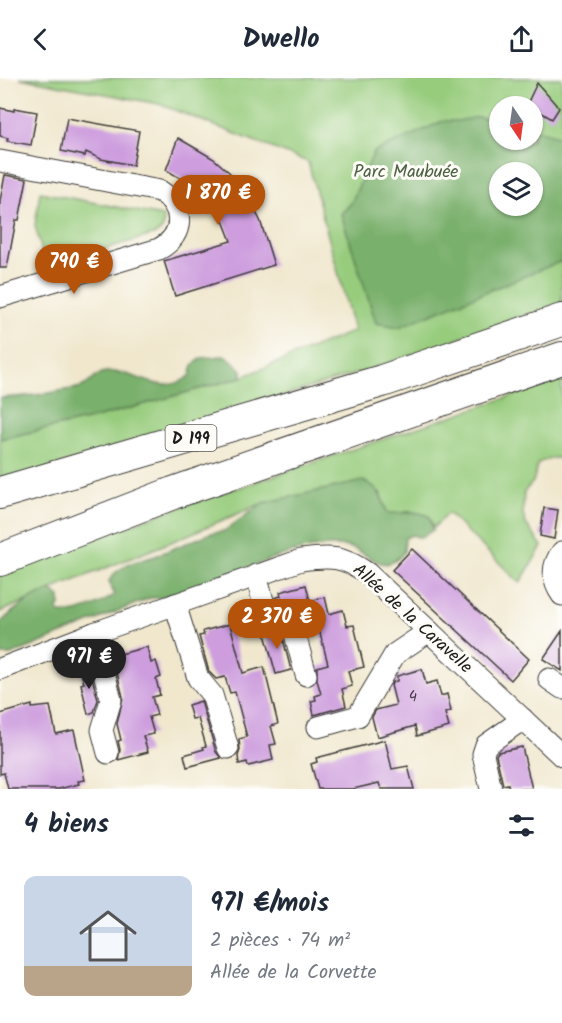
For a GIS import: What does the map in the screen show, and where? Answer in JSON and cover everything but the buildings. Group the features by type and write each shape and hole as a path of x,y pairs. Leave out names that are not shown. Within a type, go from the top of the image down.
{"highway":[{"name":"D 199","path":"0,494 382,381 562,321"},
{"name":"D 199","path":"0,560 184,489 562,357"}],"street":[{"path":"0,161 160,191 169,197 176,208 179,221 171,243 159,249 0,297"},
{"path":"562,552 554,566 556,585 562,595"},
{"name":"Allée de la Caravelle","path":"0,669 94,633 301,560 321,557 349,561 367,573 562,756"},
{"path":"256,575 265,608 293,627 306,675"},
{"path":"175,604 198,678 212,695 228,748"},
{"path":"318,727 358,716 395,654 429,632"},
{"path":"94,633 111,700 102,730 108,753"},
{"path":"491,789 483,754 486,746 523,719"}],"green space":[{"name":"Parc Maubuée","path":"20,78 562,78 562,303 374,368 0,483 0,439 95,418 242,377 354,331 308,162 159,104"},
{"path":"478,117 489,119 489,150 543,150 543,132 562,137 562,261 399,327 376,323 341,214 351,203 374,152 443,121"},
{"path":"40,192 162,216 163,226 156,234 46,266 35,226"},
{"path":"223,356 242,370 242,377 95,418 0,439 0,398 79,388 106,372 118,372 148,382 168,385 190,376 193,365 202,358"},
{"path":"562,379 562,458 551,458 538,463 533,482 524,492 523,514 526,524 542,546 520,583 448,513 433,528 429,516 410,511 387,513 380,492 263,503 0,612 0,574 157,515"},
{"path":"363,481 376,489 387,513 412,512 429,516 433,530 421,538 412,535 405,538 404,552 391,563 378,562 347,546 305,549 270,559 161,598 150,598 11,655 0,655 0,623 17,608 38,595 52,591 60,597 57,610 60,613 88,608 114,595 109,581 115,573 128,564 155,556 211,533 224,531 263,503"}]}
